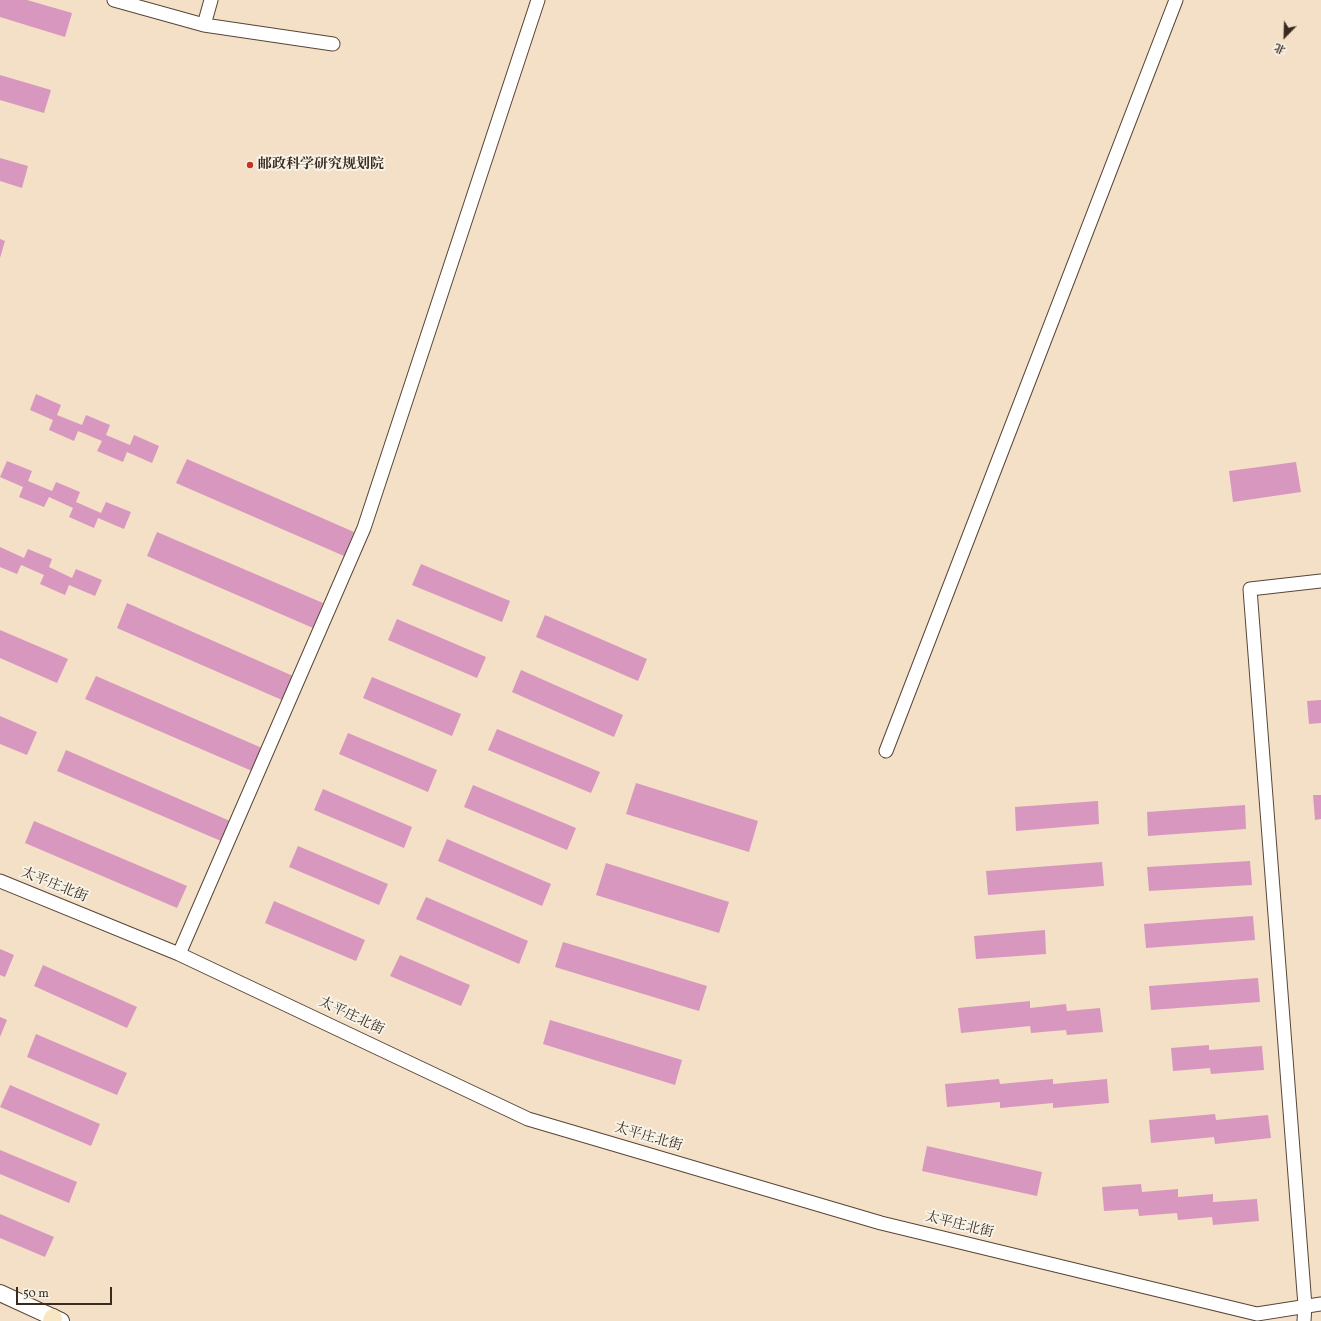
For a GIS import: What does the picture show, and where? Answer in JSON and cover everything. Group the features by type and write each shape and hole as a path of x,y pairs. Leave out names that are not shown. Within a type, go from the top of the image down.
{"street":[{"path":"114,0 204,24 333,44"},
{"path":"204,24 212,0"},
{"path":"180,954 364,528 538,0"},
{"path":"886,751 1176,0"},
{"path":"1304,1321 1305,1306 1250,588 1321,581"},
{"name":"太平庄北街","path":"0,881 180,954 528,1119 881,1223 1257,1314 1321,1304"},
{"path":"0,1293 55,1320"}],"building":[{"path":"0,0 27,0 72,13 65,37 0,17"},
{"path":"0,75 51,90 44,113 0,100"},
{"path":"0,158 28,166 22,188 0,181"},
{"path":"0,239 5,241 0,258"},
{"path":"36,394 61,405 57,415 82,425 86,415 110,425 106,435 130,445 134,435 159,446 152,463 127,452 123,462 97,451 102,441 78,431 74,441 49,430 53,420 30,410"},
{"path":"187,459 354,532 344,556 176,483"},
{"path":"7,461 32,471 28,481 52,491 56,482 80,492 76,502 101,513 106,502 131,512 124,529 98,518 94,528 69,517 73,508 49,497 44,507 19,497 23,487 0,477"},
{"path":"1296,462 1301,492 1233,502 1229,471"},
{"path":"157,532 323,603 313,628 147,556"},
{"path":"0,547 24,558 28,549 52,559 49,567 72,578 76,569 102,580 95,596 69,585 65,595 40,584 44,575 21,565 17,574 0,567"},
{"path":"421,564 510,601 502,622 412,585"},
{"path":"127,603 293,676 282,700 117,628"},
{"path":"545,615 647,659 638,681 536,637"},
{"path":"397,619 486,657 477,678 388,640"},
{"path":"0,630 68,659 57,683 0,658"},
{"path":"521,670 623,715 614,737 512,692"},
{"path":"96,676 262,748 252,771 85,699"},
{"path":"372,677 461,714 452,736 363,698"},
{"path":"1321,700 1321,723 1309,724 1307,701"},
{"path":"0,716 37,732 27,755 0,744"},
{"path":"497,729 600,772 591,793 488,750"},
{"path":"348,733 437,770 428,792 339,754"},
{"path":"66,750 230,821 221,841 57,771"},
{"path":"636,783 758,821 749,852 626,814"},
{"path":"473,785 576,828 567,850 464,807"},
{"path":"323,789 412,827 404,848 314,810"},
{"path":"1313,795 1321,795 1321,819 1315,820"},
{"path":"1098,801 1099,824 1016,831 1015,807"},
{"path":"1245,805 1246,829 1148,836 1147,812"},
{"path":"34,821 187,886 177,908 25,843"},
{"path":"447,839 551,884 542,906 438,861"},
{"path":"298,846 388,884 379,905 289,867"},
{"path":"1250,861 1252,885 1149,891 1147,867"},
{"path":"1102,862 1104,886 988,895 986,871"},
{"path":"606,863 729,902 719,933 596,895"},
{"path":"426,897 528,941 519,964 416,919"},
{"path":"274,901 365,940 356,961 265,923"},
{"path":"1253,916 1255,940 1146,948 1144,924"},
{"path":"1045,930 1046,954 976,959 974,936"},
{"path":"563,942 707,986 699,1011 555,967"},
{"path":"0,949 14,955 5,977 0,975"},
{"path":"400,955 470,985 461,1006 390,976"},
{"path":"43,965 137,1007 127,1028 34,986"},
{"path":"1258,978 1260,1002 1151,1010 1149,986"},
{"path":"1030,1001 1030,1008 1066,1004 1067,1011 1100,1008 1103,1032 1067,1035 1066,1030 1031,1033 1030,1026 961,1033 958,1008"},
{"path":"0,1017 7,1020 0,1037"},
{"path":"550,1020 682,1060 675,1085 543,1044"},
{"path":"36,1034 127,1073 117,1095 27,1057"},
{"path":"1209,1045 1209,1050 1262,1046 1264,1070 1211,1074 1210,1068 1173,1071 1171,1048"},
{"path":"999,1079 1000,1084 1053,1079 1053,1084 1107,1079 1109,1103 1053,1108 1053,1103 1000,1108 1000,1102 947,1107 945,1084"},
{"path":"10,1085 100,1124 91,1146 0,1107"},
{"path":"1215,1114 1216,1120 1268,1115 1271,1138 1215,1144 1214,1137 1151,1143 1149,1120"},
{"path":"927,1146 1042,1172 1037,1196 922,1171"},
{"path":"0,1150 77,1182 69,1203 0,1174"},
{"path":"1141,1184 1142,1192 1178,1189 1178,1197 1213,1194 1213,1202 1257,1199 1259,1221 1213,1225 1212,1217 1178,1220 1177,1213 1139,1216 1138,1209 1104,1211 1102,1187"},
{"path":"0,1214 54,1237 45,1257 0,1238"}],"place":[{"name":"邮政科学研究规划院","path":"250,165"}]}
